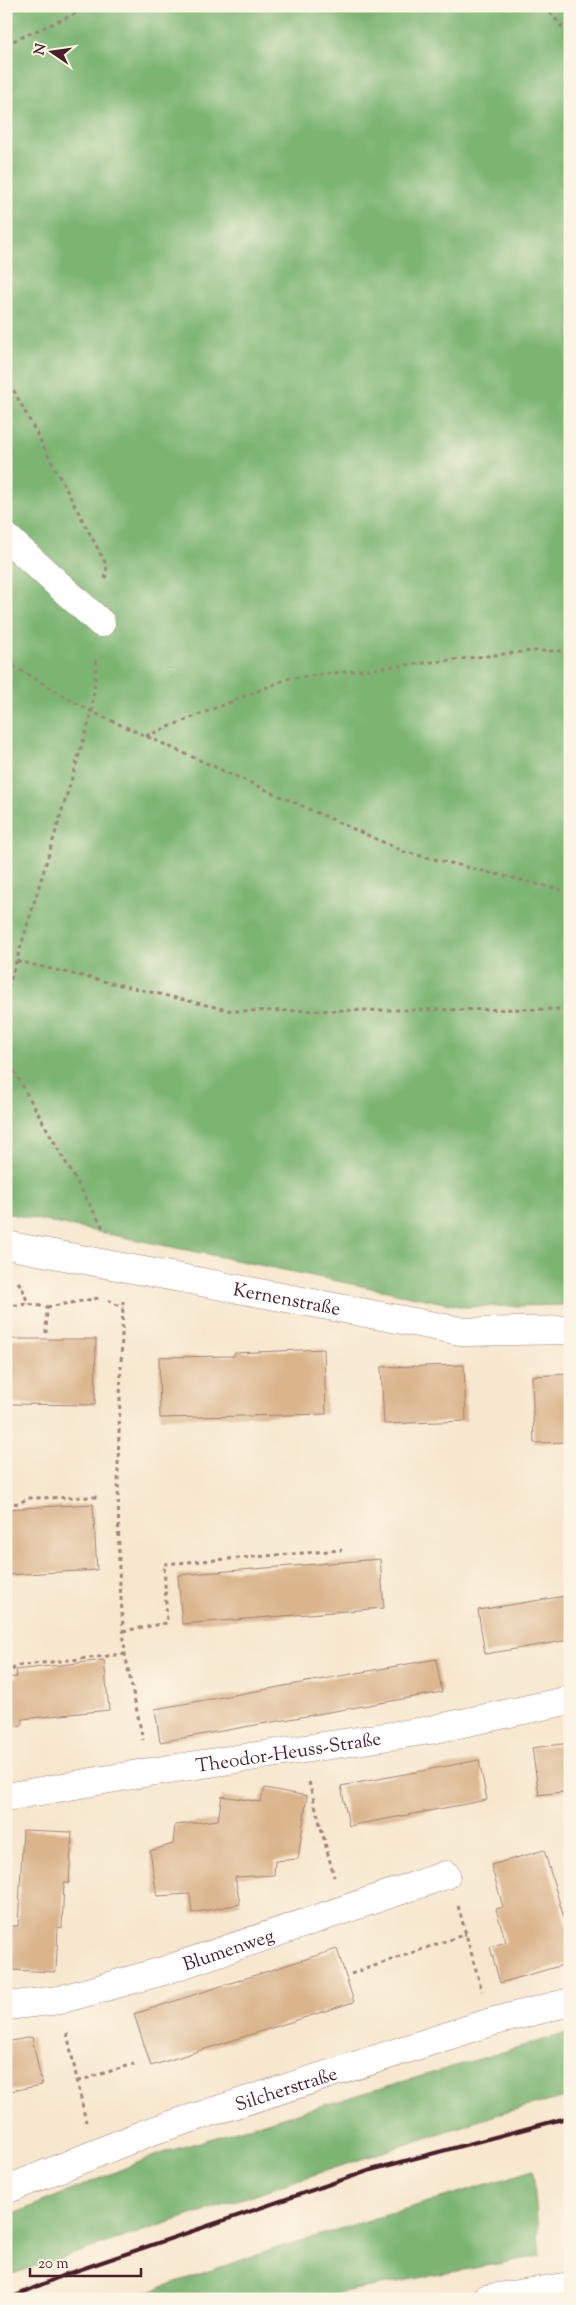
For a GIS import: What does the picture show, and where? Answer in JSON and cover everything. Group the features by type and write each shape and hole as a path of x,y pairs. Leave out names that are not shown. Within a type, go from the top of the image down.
{"street":[{"path":"6,537 101,623"},
{"name":"Kernenstraße","path":"6,1245 466,1332 570,1330"},
{"name":"Theodor-Heuss-Straße","path":"6,1797 150,1772 430,1730 570,1700"},
{"name":"Blumenweg","path":"6,2006 60,2000 163,1972 446,1875"},
{"name":"Silcherstraße","path":"6,2190 119,2143 491,2022 570,2002"},
{"path":"485,2299 570,2286"}],"path":[{"path":"6,44 93,6"},
{"path":"546,6 570,37"},
{"path":"6,376 107,566 92,712 6,995"},
{"path":"146,736 290,678 531,651 570,651"},
{"path":"6,662 92,712 405,852 570,892"},
{"path":"17,961 232,1011 570,1010"},
{"path":"6,1057 125,1267 118,1465 119,1570 125,1654 150,1772"},
{"path":"17,1281 22,1286 28,1304"},
{"path":"6,1306 28,1304 47,1306 102,1297"},
{"path":"46,1333 47,1306"},
{"path":"6,1504 20,1504 28,1498 97,1497"},
{"path":"123,1630 167,1624 164,1564 342,1550"},
{"path":"6,1674 11,1673 15,1666 125,1654"},
{"path":"300,1750 343,1910"},
{"path":"6,1848 12,1848"},
{"path":"446,1875 466,1934 491,2022"},
{"path":"6,1896 11,1896"},
{"path":"351,1974 466,1934"},
{"path":"60,2000 88,2130 112,2124 119,2143"},
{"path":"78,2082 134,2064"}],"green space":[{"path":"6,6 570,6 570,1305 464,1307 6,1213"},
{"path":"570,2032 570,2096 505,2112 6,2276 6,2217 159,2154"},
{"path":"533,2170 540,2256 304,2299 126,2299 274,2249"}],"building":[{"path":"6,1339 96,1339 95,1405 9,1404 9,1412 6,1412"},
{"path":"324,1349 326,1414 160,1418 159,1357 234,1356 234,1353"},
{"path":"464,1365 466,1421 384,1424 381,1367"},
{"path":"570,1374 570,1442 534,1443 532,1376"},
{"path":"93,1504 97,1570 6,1575 6,1509"},
{"path":"380,1559 384,1608 182,1624 178,1575"},
{"path":"565,1596 570,1640 485,1654 478,1610"},
{"path":"436,1659 442,1692 160,1742 155,1709"},
{"path":"104,1660 109,1710 22,1719 22,1726 6,1728 6,1678 17,1677 16,1670"},
{"path":"570,1743 570,1791 539,1795 532,1748"},
{"path":"479,1760 487,1800 349,1826 341,1786"},
{"path":"265,1788 307,1796 298,1859 275,1861 274,1875 235,1877 240,1904 192,1913 190,1894 157,1896 150,1851 173,1844 175,1825 218,1820 222,1796 260,1802"},
{"path":"23,1830 72,1832 69,1883 64,1883 62,1928 58,1927 56,1972 9,1970 10,1926 18,1926"},
{"path":"544,1850 566,1925 570,1924 570,1963 500,1983 490,1947 506,1942 496,1909 503,1907 491,1865"},
{"path":"337,1949 354,2002 151,2066 134,2014"},
{"path":"32,2037 42,2085 6,2092 6,2042"}],"railway":[{"path":"8,2299 64,2275 371,2170 570,2117"}]}
